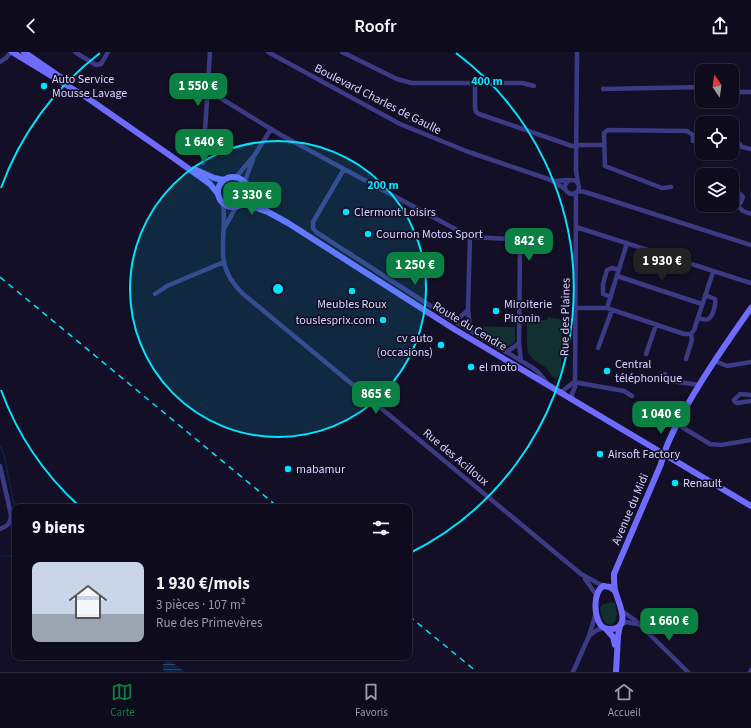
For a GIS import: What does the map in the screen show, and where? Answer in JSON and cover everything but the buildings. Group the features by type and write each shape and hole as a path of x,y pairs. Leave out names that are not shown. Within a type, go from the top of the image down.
{"main road":[{"path":"11,52 86,97 178,161 210,184 223,203 231,207 236,207 243,203 246,199 247,189 242,181 235,178 229,178 224,180 219,186 218,194"},
{"path":"24,52 30,54 86,97"},
{"path":"178,161 214,178 224,180"},
{"name":"Route du Cendre","path":"247,189 255,200 268,212"},
{"name":"Route du Cendre","path":"243,203 268,212 288,223 418,307 751,506"},
{"name":"Avenue du Midi","path":"603,586 614,574 661,464 663,454 677,424 699,385 751,308"},
{"name":"Avenue du Midi","path":"614,574 615,591"},
{"path":"616,672 618,652 618,631 622,611 615,591 610,587 603,586 599,590 597,596 596,612 599,621 613,637 618,652"},
{"path":"605,628 612,629 620,625"}],"street":[{"path":"0,62 11,52"},
{"path":"75,52 96,65 101,64 108,52"},
{"path":"203,163 210,52"},
{"name":"Boulevard Charles de Gaulle","path":"268,52 344,94 412,129 466,151 551,180 566,191"},
{"path":"342,52 405,82 522,83 534,86"},
{"name":"Rue des Plaines","path":"572,400 574,387 576,204 578,189 576,170 577,52"},
{"path":"475,83 475,107 476,112 479,114 572,146 604,146"},
{"path":"603,89 695,88"},
{"path":"739,92 751,92"},
{"path":"207,94 217,96 271,129 470,237 512,238 516,240 520,246 519,342 521,361"},
{"path":"235,178 254,156 271,129"},
{"path":"671,187 662,188 607,168 605,166 604,133 608,130 687,131 693,135 693,141"},
{"path":"739,144 742,147 751,149"},
{"path":"247,189 246,178 254,156"},
{"path":"344,169 312,222 313,228 316,232 453,320 538,372 549,386"},
{"path":"576,170 565,183 566,191 576,204"},
{"name":"Boulevard Charles de Gaulle","path":"551,180 569,180"},
{"path":"569,180 574,180 578,189"},
{"path":"566,191 578,189 751,245"},
{"path":"739,193 743,197 739,205"},
{"name":"Rue des Acilloux","path":"223,203 224,229 222,245 224,262 231,279 242,293 581,574 603,586"},
{"name":"Rue des Acilloux","path":"224,229 236,207"},
{"path":"739,207 743,211 751,214"},
{"path":"576,227 751,284"},
{"path":"470,237 468,309 470,330"},
{"path":"598,348 627,244"},
{"path":"155,294 167,286 224,262"},
{"path":"611,297 603,294 603,284 607,270 612,268 619,270"},
{"path":"686,359 692,340 691,334 694,330 713,272"},
{"path":"617,276 702,304"},
{"path":"698,318 705,320 708,319 711,316 716,302 715,299 705,295"},
{"path":"575,308 609,309 684,334 691,334"},
{"path":"453,320 459,319 468,309"},
{"path":"646,354 656,325"},
{"path":"506,352 519,342"},
{"path":"715,360 726,366 751,362"},
{"path":"664,374 664,380 699,385"},
{"path":"560,393 574,382 624,391 632,396"},
{"path":"751,395 740,394 734,400 737,404 751,401"},
{"path":"677,424 710,444 721,445 751,440"},
{"path":"0,466 11,521 7,526 0,529"},
{"name":"Rue des Acilloux","path":"581,574 597,596"},
{"path":"622,611 635,620 637,624 688,672"},
{"path":"573,672 589,636 596,612"},
{"path":"620,625 626,622 637,624"},
{"path":"589,636 597,630 605,628"}],"green space":[{"path":"548,317 560,319 562,321 561,369 560,375 555,379 545,367 534,360 528,353 527,320 547,320"},
{"path":"473,326 515,327 515,341 509,346 502,346 476,331"},
{"path":"610,602 615,603 617,614 615,622 610,625 604,621 600,608 602,605"}],"water":[{"path":"167,660 185,672 164,672 162,666"}],"waterway":[{"path":"0,446 4,455 14,504"},
{"path":"0,556 12,556"}],"railway":[{"path":"0,277 274,504"},
{"path":"412,618 477,672"}],"place":[{"name":"Auto Service Mousse Lavage","path":"44,86"},
{"name":"Clermont Loisirs","path":"346,212"},
{"name":"Cournon Motos Sport","path":"368,234"},
{"name":"Meubles Roux","path":"352,291"},
{"name":"Miroiterie Pironin","path":"496,311"},
{"name":"touslesprix.com","path":"383,320"},
{"name":"cv auto (occasions)","path":"441,345"},
{"name":"el moto","path":"471,367"},
{"name":"Central téléphonique","path":"607,371"},
{"name":"Airsoft Factory","path":"600,454"},
{"name":"mabamur","path":"288,469"},
{"name":"Renault","path":"675,483"}]}
